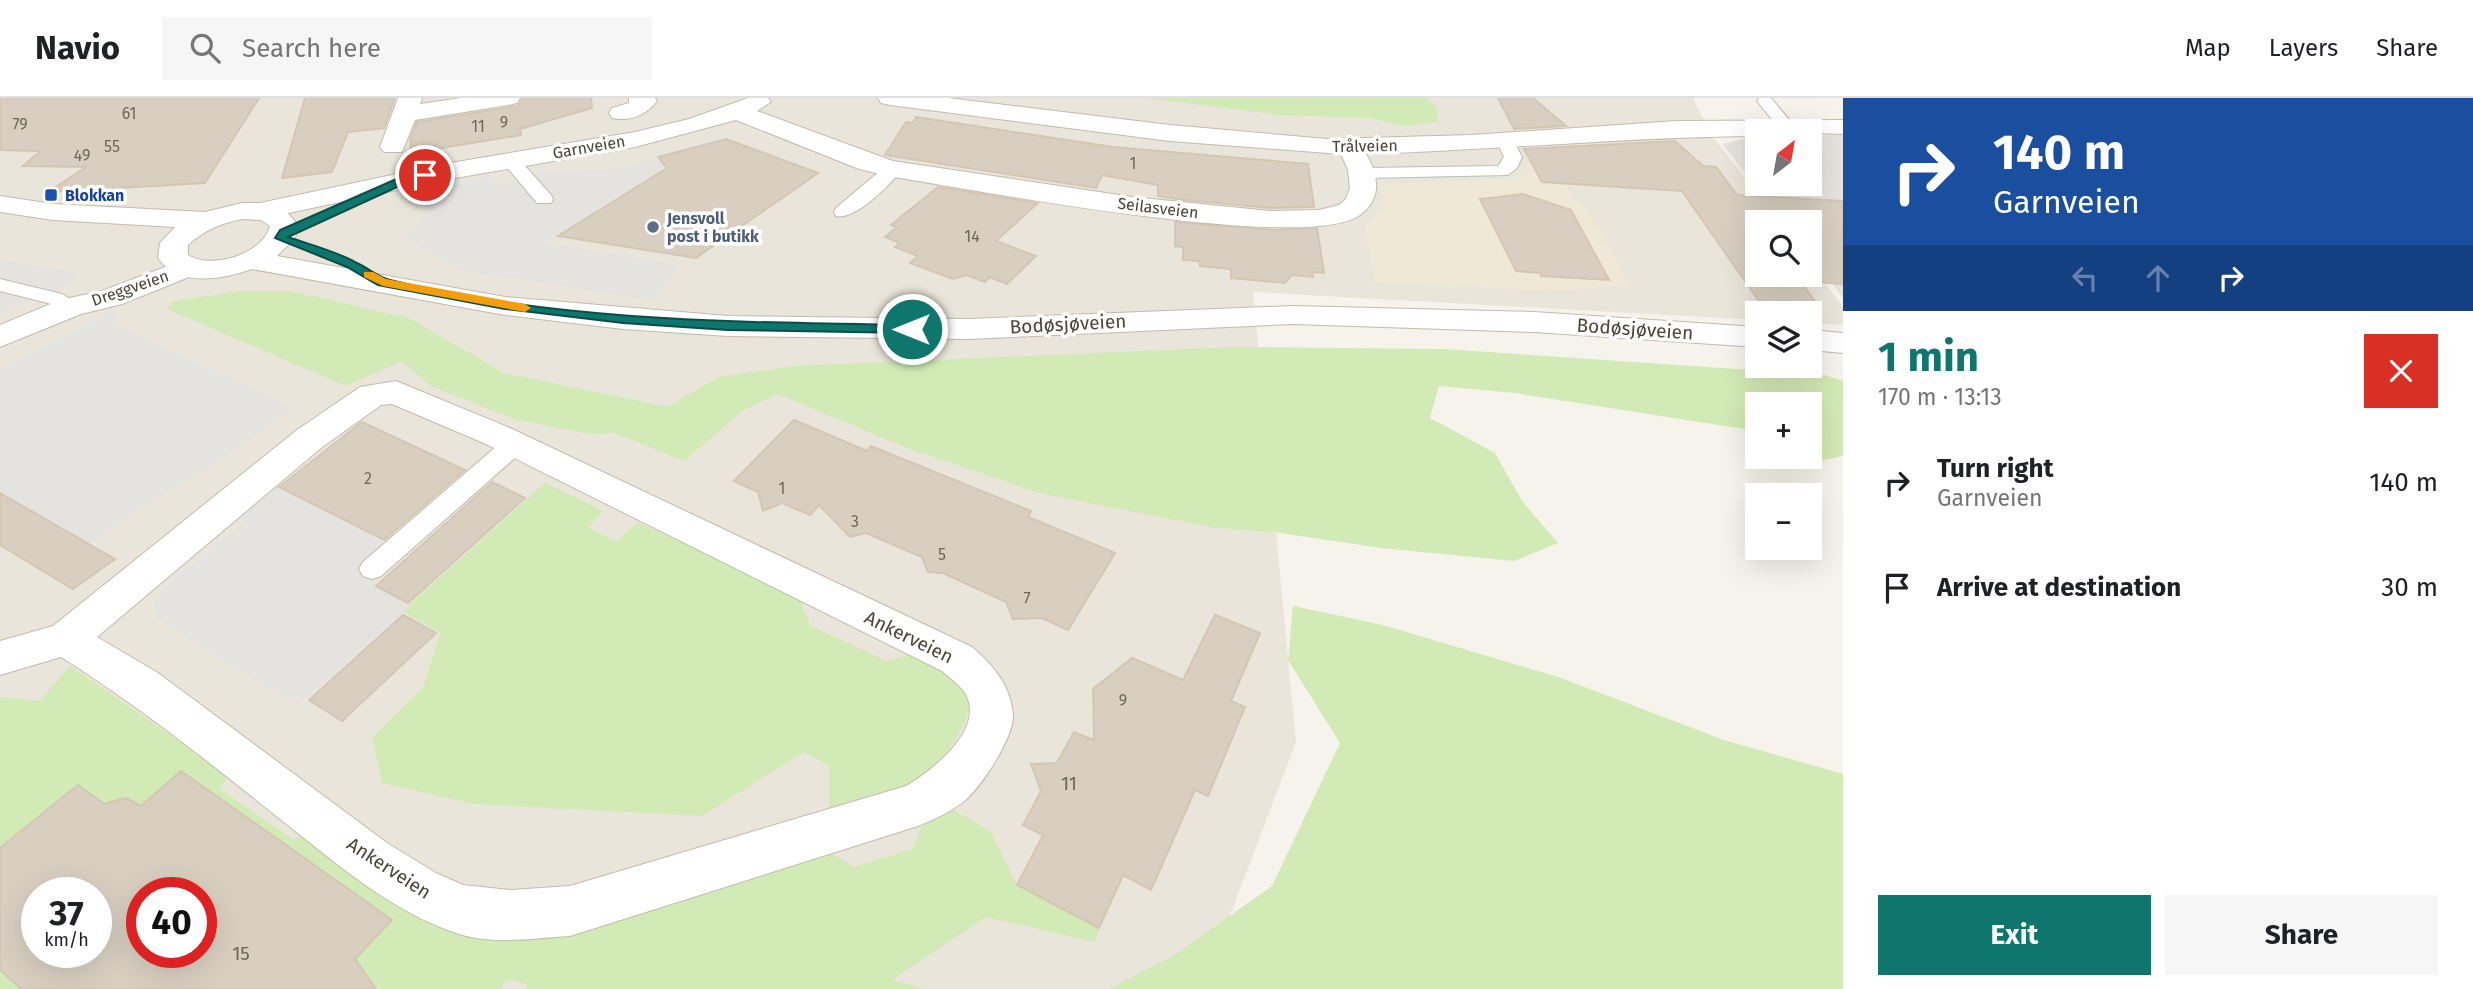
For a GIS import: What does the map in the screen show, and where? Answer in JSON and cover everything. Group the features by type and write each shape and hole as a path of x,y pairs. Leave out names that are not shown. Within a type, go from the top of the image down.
{"street":[{"path":"393,147 407,106 508,98"},
{"path":"621,113 638,108 645,102 641,98"},
{"name":"Garnveien","path":"260,211 405,179 653,136 737,112 769,98"},
{"name":"Trålveien","path":"890,98 1263,144 1348,146 1505,140 1676,129 1745,128"},
{"name":"Seilasveien","path":"737,112 868,163 893,169 1152,209 1291,222 1326,220 1349,211 1361,196 1364,173"},
{"name":"Trålveien","path":"1822,127 1843,127"},
{"path":"1348,146 1364,173"},
{"name":"Garnveien","path":"283,235 405,179"},
{"name":"Bodøsjøveien","path":"0,204 53,212 205,220"},
{"name":"Bodøsjøveien","path":"178,254 192,227 205,220 233,213 260,211 280,218 283,235"},
{"name":"Bodøsjøveien","path":"53,212 151,241 218,268 250,260 283,235"},
{"name":"Bodøsjøveien","path":"283,235 351,264 383,282"},
{"name":"Dreggveien","path":"0,337 71,307 111,298 178,254"},
{"name":"Bodøsjøveien","path":"250,260 330,277 383,282 505,306 623,319 728,326 968,329 1293,314 1522,321 1745,336"},
{"path":"1822,341 1843,342"},
{"name":"Ankerveien","path":"0,658 66,639 309,439 373,395 396,392 515,444 957,659 978,678 988,697 991,718 983,740 968,764 947,788 918,804 634,894 570,911 511,915 461,910 418,890 370,859 143,686 66,639"}],"lane":[{"path":"1765,101 1780,119"},
{"path":"1364,173 1502,170 1509,167 1514,158 1514,151 1505,140"},
{"path":"511,160 544,199"},
{"path":"843,212 878,185 893,169"},
{"path":"0,285 55,298 71,307"},
{"path":"372,569 515,444"}],"shaded area":[{"path":"0,98 1693,98 1711,134 1745,178 1745,196 1759,196 1770,210 1745,210 1745,287 1822,287 1822,279 1843,307 1843,325 1822,324 1822,301 1745,301 1745,319 1253,292 1296,742 1202,989 0,989"},
{"path":"1822,135 1843,135 1843,298 1822,271 1822,210 1774,210 1763,196 1822,196"},
{"path":"1745,139 1745,173 1722,144"},
{"path":"657,158 663,168 543,243 680,265 655,301 456,269 401,235 419,225 428,206 423,194 490,175 497,186 542,172 608,170"},
{"path":"1529,158 1553,160 1573,198 1592,216 1630,286 1550,290 1375,283 1364,223 1378,213 1383,200 1378,184 1518,178 1529,167"},
{"path":"0,260 66,271 74,275 73,284 18,304 0,315"},
{"path":"112,311 118,326 295,408 205,471 157,498 89,544 0,493 0,369"},
{"path":"274,484 408,555 371,583 410,606 298,705 209,653 158,619 153,605 165,587 246,521 235,513"}],"green space":[{"path":"1145,98 1426,98 1437,107 1438,122 1401,126 1372,118 1279,115"},
{"path":"239,291 290,291 409,318 504,373 668,407 718,377 794,366 1234,347 1444,349 1745,370 1745,378 1822,378 1822,375 1825,375 1843,381 1843,456 1822,460 1822,392 1745,392 1745,429 1515,393 1439,386 1430,418 1495,453 1522,501 1558,543 1514,561 1381,548 1274,532 1216,528 1039,493 904,447 778,394 744,410 684,461 615,433 589,434 513,419 431,386 401,361 346,386 167,309 171,302"},
{"path":"545,483 603,511 588,528 617,541 637,522 806,599 802,607 811,626 886,661 915,653 938,665 959,681 969,700 966,718 950,748 922,776 905,787 868,803 829,809 829,766 804,752 702,816 474,804 382,783 372,737 424,686 440,633 402,611"},
{"path":"1293,606 1383,625 1561,678 1724,740 1843,774 1843,989 1109,989 1170,958 1272,886 1340,743 1288,660"},
{"path":"70,666 228,775 220,789 294,840 306,832 454,925 791,865 832,854 854,867 912,849 922,826 943,804 990,831 1017,885 1099,928 1095,942 986,917 892,980 925,989 523,989 528,984 508,980 499,989 0,989 0,697 40,701"}],"building":[{"path":"0,98 259,98 205,183 48,192 86,167 23,166 41,151 0,150"},
{"path":"305,98 395,98 384,128 348,132 332,172 282,178"},
{"path":"523,98 591,98 592,108 520,129 521,135 411,153 410,139 417,122 518,106"},
{"path":"1498,98 1533,98 1566,126 1514,129"},
{"path":"916,117 1113,147 1308,164 1314,207 1270,208 1176,199 1158,196 1158,185 1102,175 1096,188 885,155 906,122 913,123"},
{"path":"726,139 818,173 696,258 558,236 667,168 658,157"},
{"path":"1675,141 1703,166 1716,167 1737,195 1843,201 1843,284 1822,283 1822,210 1745,210 1745,281 1682,191 1542,182 1524,149"},
{"path":"938,187 1038,203 996,241 1036,256 1007,284 990,277 985,282 967,275 953,279 910,263 918,256 895,247 900,243 885,237 897,227 891,225"},
{"path":"1523,194 1571,210 1609,280 1541,276 1541,273 1516,271 1480,199"},
{"path":"1175,222 1275,230 1317,228 1324,273 1312,272 1313,277 1292,275 1285,283 1231,278 1231,269 1200,266 1200,261 1183,260 1183,247 1175,246"},
{"path":"1749,287 1804,287 1815,301 1759,301"},
{"path":"794,420 867,451 871,446 1031,511 1028,517 1115,553 1068,630 1042,618 1013,619 1006,602 943,573 928,572 922,557 866,533 850,537 819,505 810,515 782,503 763,511 758,492 734,481"},
{"path":"362,422 465,470 384,540 279,487"},
{"path":"492,482 525,498 408,603 376,586"},
{"path":"0,493 115,559 73,589 0,545"},
{"path":"403,615 436,633 342,721 309,700"},
{"path":"1215,615 1260,633 1231,701 1245,707 1208,796 1195,790 1151,890 1123,875 1099,928 1017,885 1043,835 1023,825 1041,791 1031,764 1057,763 1074,732 1094,740 1093,689 1132,658 1183,680"},
{"path":"181,771 392,920 355,959 376,989 21,989 0,970 0,848 78,785 104,804 126,798 141,806"}],"slow traffic":[{"path":"368,274 383,282 525,308"}],"place":[{"name":"Blokkan","path":"51,195"},
{"name":"Jensvoll post i butikk","path":"653,227"}],"route":[{"path":"425,175 405,179 284,232 281,238 351,264 383,282 505,306 623,319 728,326 912,329"}]}
